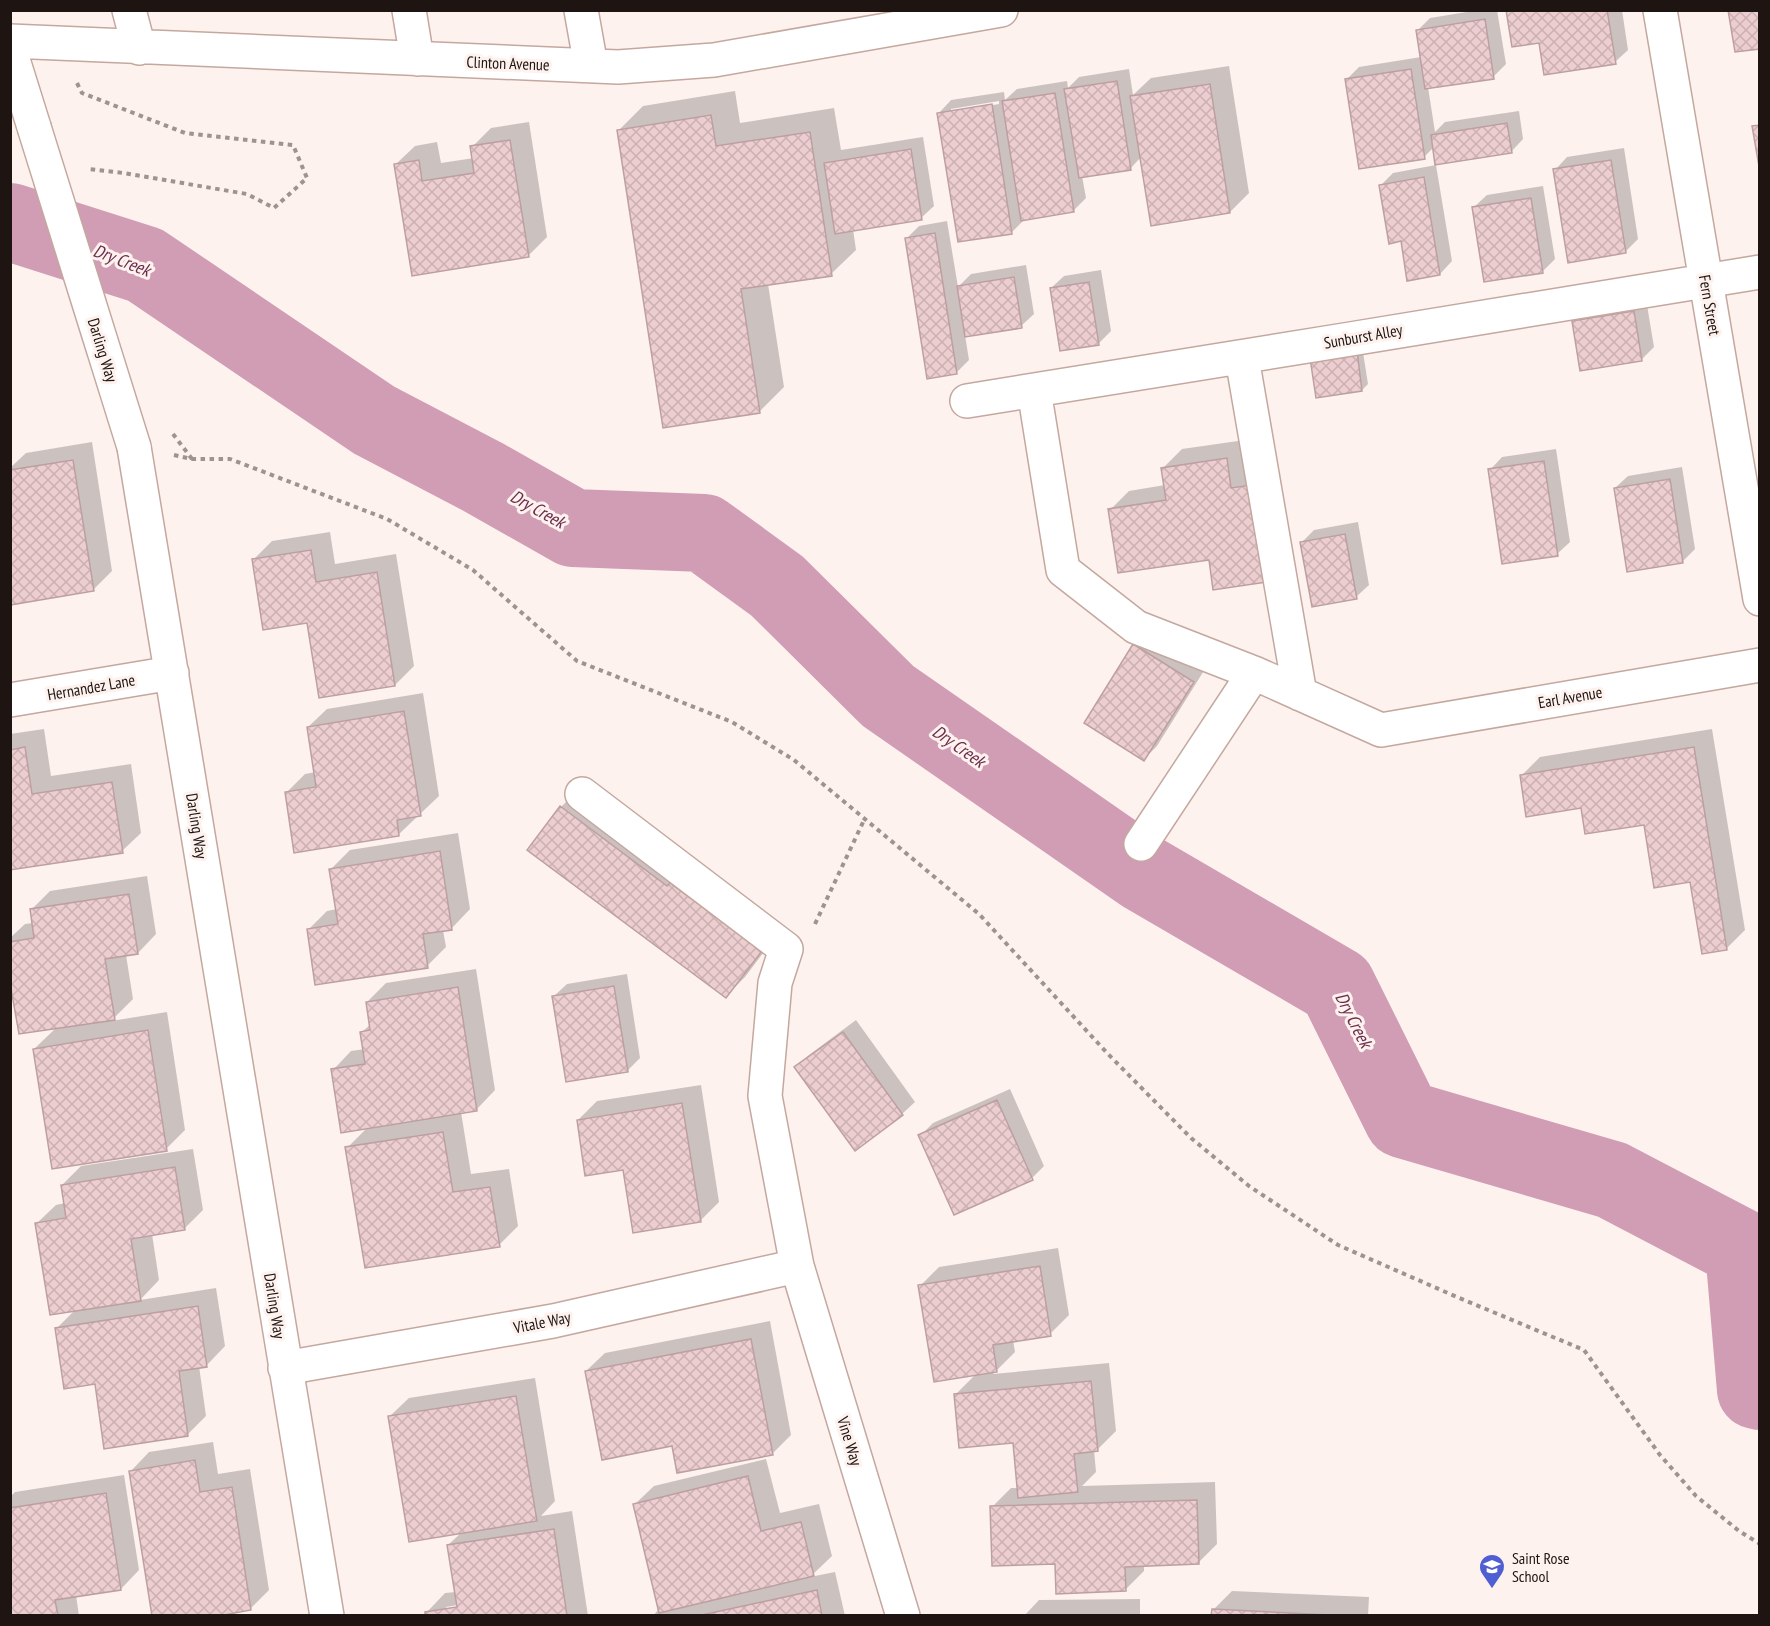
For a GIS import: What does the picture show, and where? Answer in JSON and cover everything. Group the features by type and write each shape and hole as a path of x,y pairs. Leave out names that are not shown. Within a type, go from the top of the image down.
{"street":[{"path":"129,10 139,48"},
{"path":"409,10 417,59"},
{"path":"581,10 591,66"},
{"name":"Clinton Avenue","path":"10,41 618,67 714,60 1001,10"},
{"name":"Fern Street","path":"1660,10 1760,599"},
{"name":"Darling Way","path":"10,50 134,447 327,1616"},
{"name":"Sunburst Alley","path":"967,401 1760,272"},
{"path":"1242,358 1300,694"},
{"path":"1034,390 1063,570 1136,627 1254,673 1300,694"},
{"name":"Earl Avenue","path":"1300,694 1381,730 1760,665"},
{"name":"Hernandez Lane","path":"10,700 172,673"},
{"path":"1141,844 1254,673"},
{"name":"Vine Way","path":"582,794 786,949 775,983 765,1096 797,1266 903,1616"},
{"name":"Vitale Way","path":"285,1368 553,1321 797,1266"}],"path":[{"path":"58,44 82,93 185,133 293,145 307,178 274,208 247,194 84,168"},
{"path":"134,447 192,459 230,459 387,519 473,570 577,661 732,722 794,760 979,914 1149,1096 1191,1138 1241,1179 1338,1245 1584,1350 1660,1455 1696,1496 1739,1532 1760,1544"},
{"path":"815,925 865,818"}],"building":[{"path":"1506,10 1607,10 1616,64 1544,75 1539,43 1512,47"},
{"path":"1728,10 1760,10 1760,49 1735,52"},
{"path":"1485,19 1494,79 1425,89 1416,30"},
{"path":"1411,69 1425,159 1359,169 1345,79"},
{"path":"1117,81 1131,170 1079,178 1064,89"},
{"path":"1210,84 1230,213 1151,226 1130,96"},
{"path":"1055,93 1074,212 1021,221 1002,101"},
{"path":"992,104 1012,234 958,242 937,113"},
{"path":"711,115 716,146 810,132 832,276 741,289 760,413 663,428 617,130"},
{"path":"1507,123 1512,153 1435,165 1431,135"},
{"path":"1760,125 1760,172 1752,126"},
{"path":"510,140 529,257 412,276 394,164 419,160 422,181 474,173 470,146"},
{"path":"911,149 922,220 835,234 824,163"},
{"path":"1611,160 1626,253 1568,263 1553,169"},
{"path":"1424,177 1440,275 1407,281 1401,241 1389,244 1379,185"},
{"path":"1531,198 1543,273 1484,282 1472,207"},
{"path":"935,233 957,374 927,379 905,238"},
{"path":"1014,277 1022,328 965,337 957,286"},
{"path":"1089,282 1099,345 1060,351 1050,288"},
{"path":"1634,311 1642,361 1580,371 1572,321"},
{"path":"1357,351 1362,391 1316,398 1310,358"},
{"path":"1227,458 1231,488 1259,484 1273,581 1213,590 1209,560 1118,573 1108,509 1166,500 1161,468"},
{"path":"73,460 94,591 10,605 10,470"},
{"path":"1544,461 1558,556 1502,564 1488,469"},
{"path":"1670,479 1683,563 1627,572 1614,488"},
{"path":"1345,534 1357,599 1312,607 1300,542"},
{"path":"311,550 316,582 377,572 395,686 319,698 307,623 263,630 252,559"},
{"path":"1133,644 1194,682 1144,761 1084,723"},
{"path":"404,711 421,816 397,820 399,836 294,853 285,792 316,787 307,727"},
{"path":"25,747 32,794 112,782 123,853 10,870 10,750"},
{"path":"1694,747 1727,950 1702,954 1690,882 1654,888 1644,825 1585,834 1581,808 1526,817 1520,775"},
{"path":"560,806 667,886 670,883 762,951 726,998 527,850"},
{"path":"440,851 452,930 423,934 428,968 315,985 307,929 338,924 329,869"},
{"path":"129,894 138,954 105,959 115,1020 19,1034 10,983 10,942 34,938 30,909"},
{"path":"614,986 628,1072 566,1082 552,996"},
{"path":"458,987 477,1111 341,1133 331,1069 365,1064 360,1032 370,1030 366,1002"},
{"path":"148,1030 167,1151 52,1169 33,1049"},
{"path":"843,1032 903,1115 855,1151 794,1067"},
{"path":"997,1100 1033,1180 954,1215 918,1135"},
{"path":"682,1103 701,1222 633,1233 623,1170 585,1176 577,1120"},
{"path":"443,1132 453,1192 490,1187 500,1247 365,1268 345,1147"},
{"path":"175,1167 185,1230 131,1239 141,1301 50,1315 35,1223 66,1218 61,1185"},
{"path":"1040,1266 1051,1336 993,1345 997,1372 934,1382 918,1285"},
{"path":"198,1306 207,1367 179,1371 188,1436 104,1449 95,1384 64,1389 55,1328"},
{"path":"751,1339 773,1455 677,1473 672,1446 602,1460 585,1371"},
{"path":"1091,1381 1098,1451 1074,1454 1078,1492 1018,1498 1013,1443 959,1448 954,1394"},
{"path":"516,1396 537,1521 409,1542 388,1416"},
{"path":"195,1460 200,1492 232,1487 251,1610 219,1616 152,1616 129,1471"},
{"path":"748,1476 761,1531 801,1522 814,1576 659,1613 633,1504"},
{"path":"106,1493 121,1590 55,1600 58,1616 10,1616 10,1508"},
{"path":"1197,1500 1199,1564 1125,1567 1126,1591 1056,1594 1055,1564 992,1566 990,1506"},
{"path":"554,1529 567,1616 425,1616 425,1612 457,1607 447,1545"},
{"path":"817,1590 822,1616 697,1616"},
{"path":"1212,1609 1348,1616 1211,1616"}],"waterway":[{"name":"Dry Creek","path":"10,222 145,265 374,420 483,477 573,528 704,533 777,586 888,696 1143,873 1337,986 1403,1119 1612,1180 1744,1249 1756,1390 1760,1391"}],"place":[{"name":"Saint Rose School","path":"1492,1590"}]}
